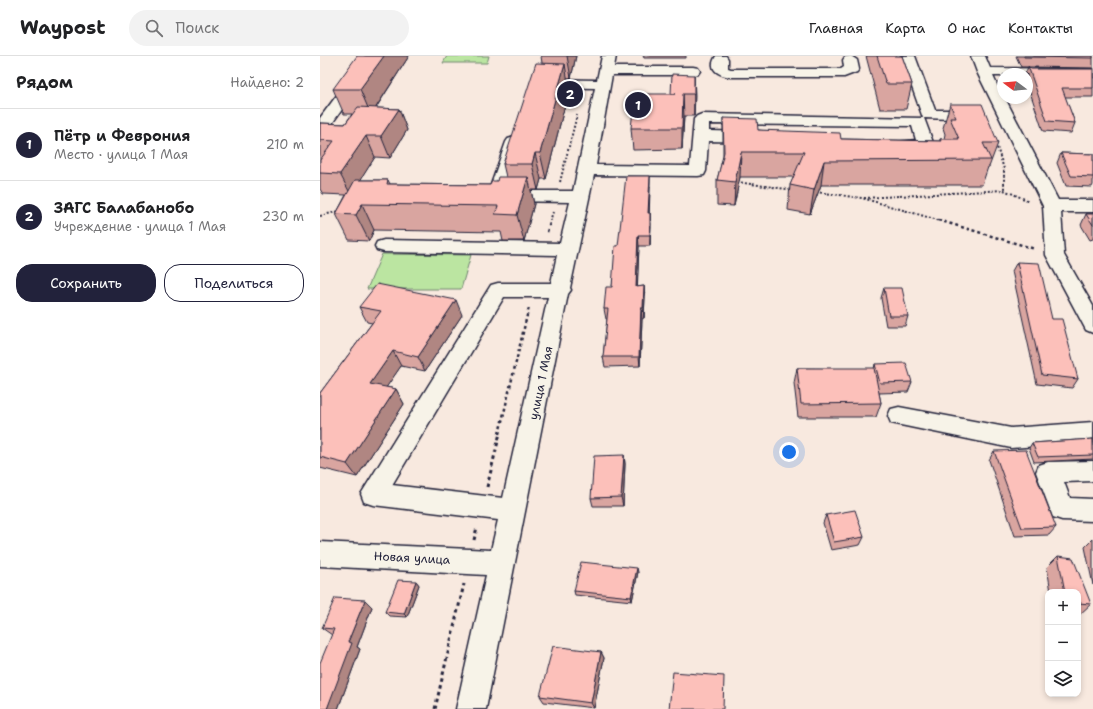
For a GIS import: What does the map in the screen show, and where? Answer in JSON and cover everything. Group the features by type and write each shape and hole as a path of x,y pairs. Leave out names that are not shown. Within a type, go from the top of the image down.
{"street":[{"path":"320,128 373,56"},
{"path":"888,145 926,145 923,118 908,56"},
{"path":"978,56 984,72 1006,117 1052,206 1055,255 1093,324"},
{"path":"736,59 721,57 721,70 730,73 844,73 852,69 850,58 812,59"},
{"path":"984,72 1092,67"},
{"path":"534,83 601,74 693,71"},
{"name":"улица 1 Мая","path":"472,709 561,290 568,249 587,170 601,74"},
{"path":"587,170 698,171 702,119 1006,117"},
{"path":"517,131 488,196 581,197"},
{"path":"700,136 763,137 768,140"},
{"path":"1052,206 1093,206"},
{"path":"384,246 568,249"},
{"path":"514,510 374,494 498,290 561,290"},
{"path":"899,416 1011,438 1093,432"},
{"path":"1093,471 1048,472 1062,509 1093,510"},
{"name":"Новая улица","path":"320,554 503,563"}],"path":[{"path":"543,249 556,197 601,74"},
{"path":"735,182 795,190"},
{"path":"810,192 862,198 1004,190"},
{"path":"862,198 1055,255"},
{"path":"320,216 344,210"},
{"path":"435,709 533,290"}],"green space":[{"path":"447,56 489,56 487,63 443,63"},
{"path":"382,254 471,255 461,289 367,289"}],"building":[{"path":"357,56 384,56 360,89 333,89"},
{"path":"877,56 902,56 912,84 886,84"},
{"path":"1093,56 1093,58 1024,57"},
{"path":"536,63 565,64 540,153 535,153 532,164 503,164"},
{"path":"1033,69 1093,69 1093,88 1062,88 1075,123 1047,121 1033,80"},
{"path":"672,74 694,75 694,94 683,94 682,128 631,128 635,94 671,94"},
{"path":"950,104 982,104 998,143 983,143 991,160 824,161 814,190 790,185 804,152 741,152 735,182 717,180 724,152 723,118 757,119 758,130 840,133 841,139 941,141 940,139 959,139 950,118 956,118"},
{"path":"358,107 399,109 381,136 366,136 340,174 320,173 320,160 334,141 320,140 320,123 345,124"},
{"path":"1061,153 1093,154 1093,177 1071,176"},
{"path":"626,176 650,176 648,213 650,213 650,235 638,235 636,287 644,286 643,308 641,308 639,357 603,357 608,309 604,309 606,287 612,287 615,246 618,246"},
{"path":"498,177 528,177 517,215 495,214 498,206 362,204 356,215 336,214 355,180 388,180 387,184 490,185 492,181 497,181"},
{"path":"1086,214 1093,214 1093,225"},
{"path":"1017,262 1039,263 1052,319 1062,319 1078,379 1042,375"},
{"path":"377,284 456,300 418,357 393,351 370,384 396,389 347,464 320,457 320,393 381,311 359,307"},
{"path":"884,288 902,288 908,316 889,316"},
{"path":"906,363 912,382 880,383 875,364"},
{"path":"797,368 874,368 881,403 801,404"},
{"path":"1093,439 1093,455 1038,457 1032,443"},
{"path":"1026,450 1056,527 1022,528 994,451"},
{"path":"624,455 621,497 591,498 594,456"},
{"path":"855,510 864,537 834,542 826,515"},
{"path":"1058,556 1073,558 1091,604 1081,603 1081,589 1064,589"},
{"path":"581,562 637,568 631,597 574,591"},
{"path":"398,580 416,581 404,614 385,612"},
{"path":"335,598 365,600 348,642 352,643 327,709 320,709 320,663 334,629 322,628"},
{"path":"553,646 601,652 591,703 540,696"},
{"path":"673,672 724,676 723,709 669,709"}],"place":[{"name":"ЗАГС Балабанобо","path":"570,94"},
{"name":"Пётр и Феврония","path":"638,105"}]}
